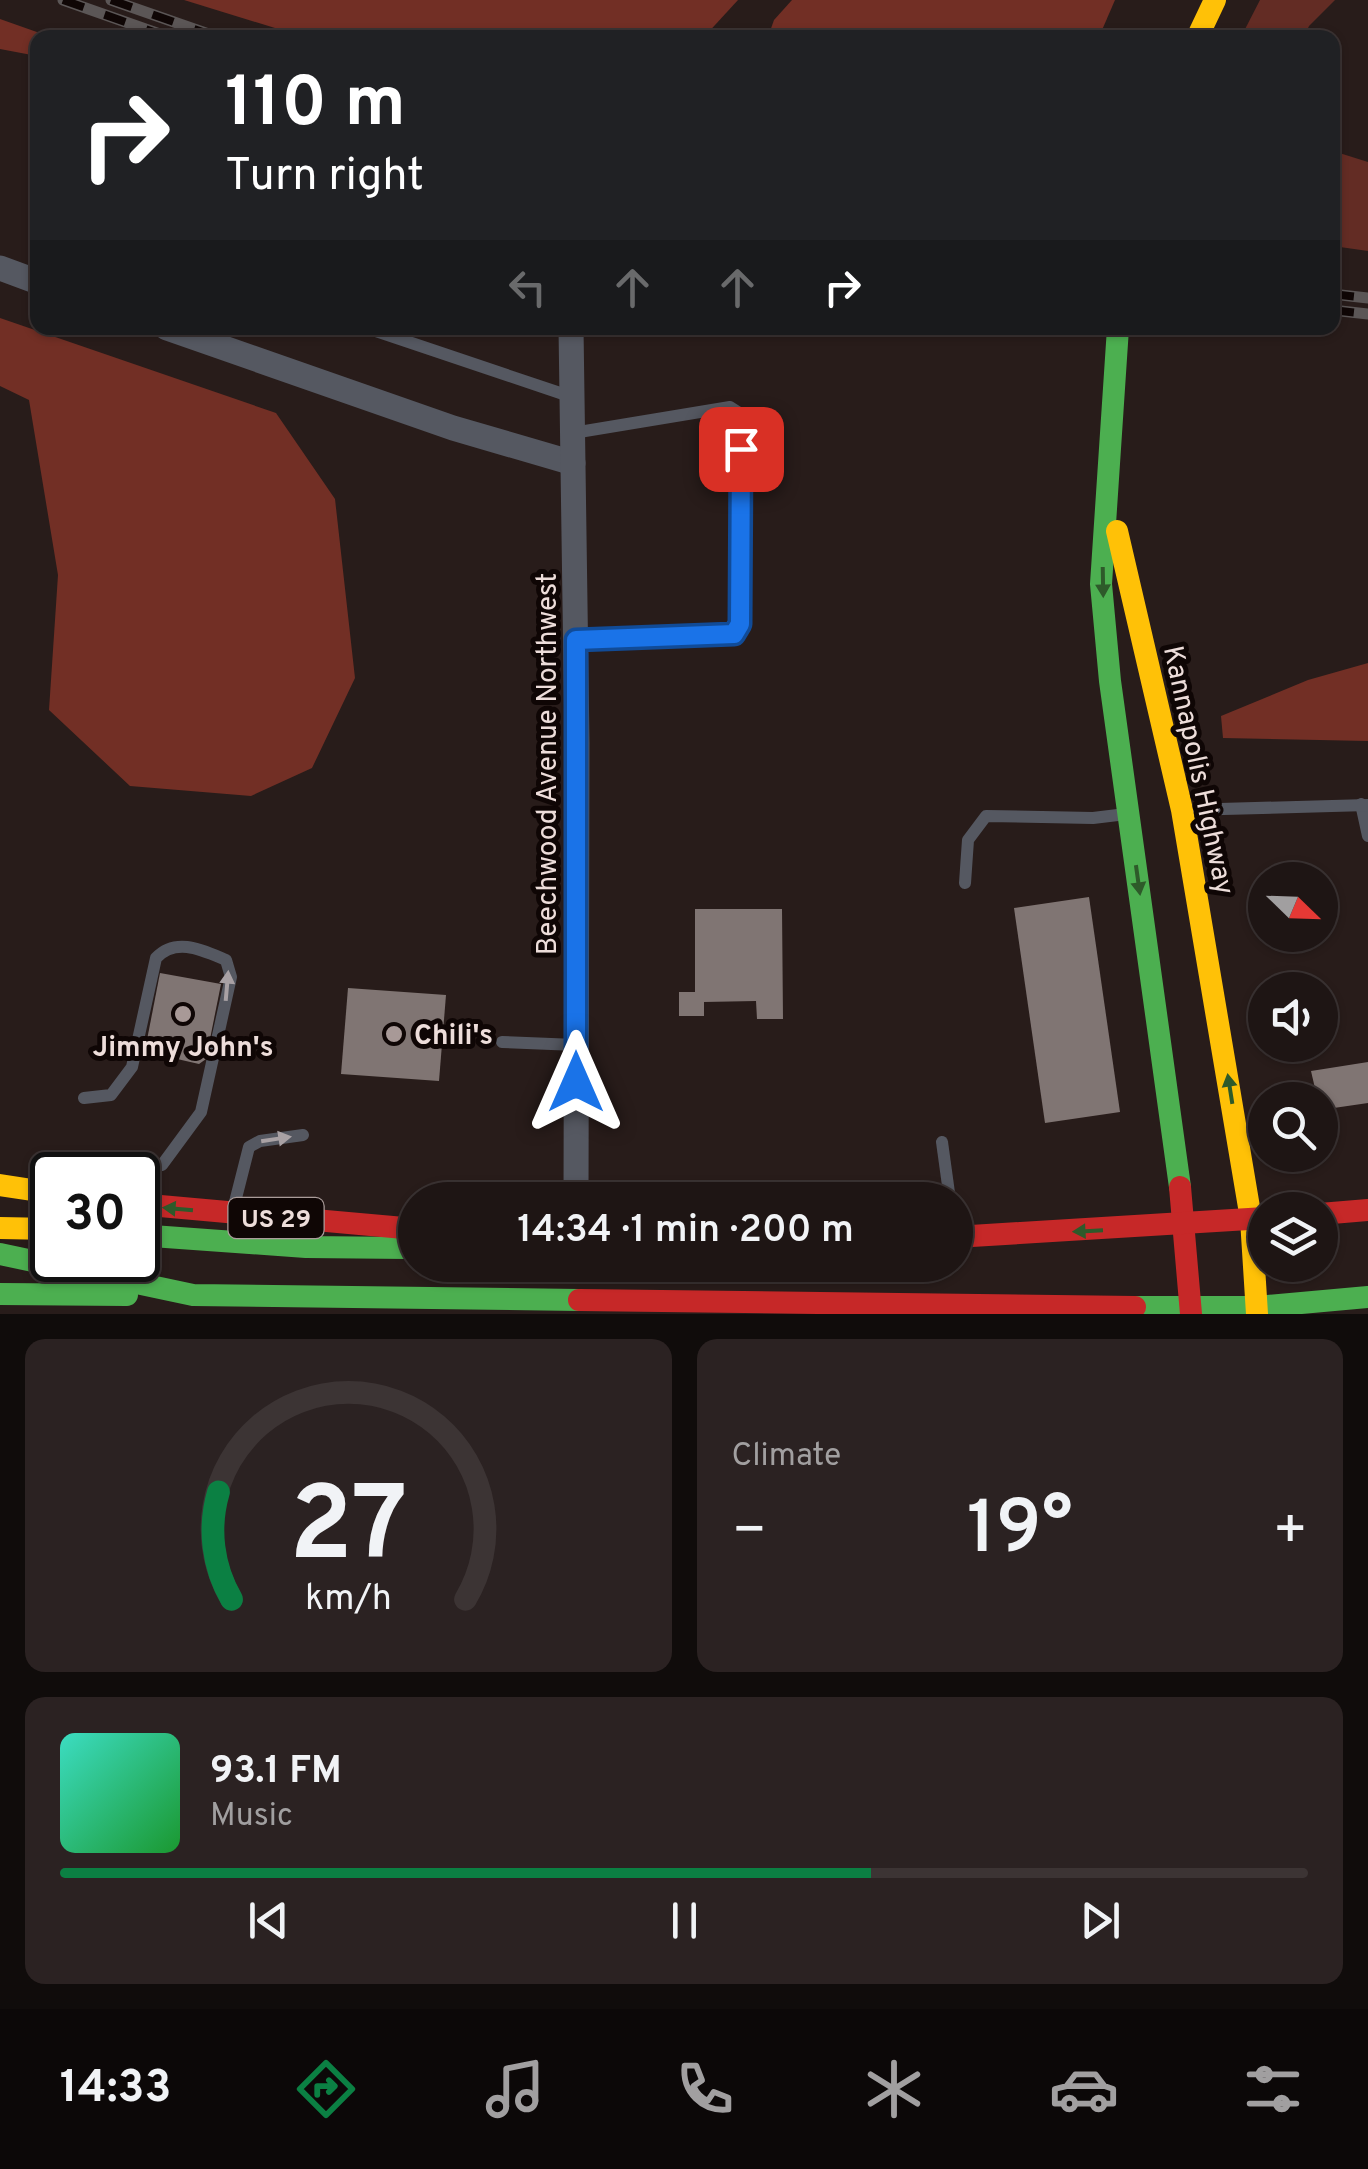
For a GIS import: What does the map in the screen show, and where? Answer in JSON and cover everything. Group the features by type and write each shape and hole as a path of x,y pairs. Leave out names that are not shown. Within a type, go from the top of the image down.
{"main road":[{"path":"1201,30 1214,0"},
{"name":"Kannapolis Highway","path":"1117,335 1109,410 1101,584 1185,1224 1190,1311"},
{"name":"Kannapolis Highway","path":"1107,485 1182,810 1253,1192"},
{"path":"0,1185 30,1190"},
{"name":"US 29","path":"160,1206 398,1228"},
{"path":"1338,1212 1368,1210"},
{"path":"973,1235 1248,1220"},
{"path":"0,1228 30,1229"},
{"path":"160,1238 306,1248 398,1248"},
{"path":"0,1254 193,1295"},
{"name":"Kannapolis Highway","path":"1257,1282 1257,1311"},
{"path":"0,1294 1190,1311 1257,1311 1368,1296"}],"street":[{"path":"0,268 30,279"},
{"path":"188,335 453,428 573,463"},
{"name":"Beechwood Avenue Northwest","path":"571,335 576,640 576,1182"}],"lane":[{"path":"389,335 572,397"},
{"path":"572,434 730,407 741,414 740,624 734,634 576,640"},
{"path":"1182,810 1364,804 1368,836"},
{"path":"965,883 968,840 986,816 1092,818 1129,814"},
{"path":"84,1098 112,1096 132,1067 156,958 165,948 178,945 226,960 231,977 201,1112 162,1165"},
{"path":"502,1042 576,1045"},
{"path":"233,1214 238,1180 249,1147 260,1141 303,1135"},
{"path":"942,1142 948,1182"}],"shaded area":[{"path":"184,0 738,0 710,30 281,30"},
{"path":"792,0 1115,0 1102,30 770,30"},
{"path":"1260,0 1335,0 1307,30 1245,30"},
{"path":"0,19 31,30 30,55 0,49"},
{"path":"1340,153 1368,162 1368,251 1340,247"},
{"path":"0,318 30,328 30,335 49,335 276,413 335,499 355,678 312,768 251,796 130,786 49,710 58,575 29,400 0,386"},
{"path":"1368,663 1368,741 1223,738 1221,716 1308,680"}],"building":[{"path":"1089,897 1120,1112 1045,1123 1014,908"},
{"path":"695,909 782,909 783,1019 757,1019 756,1001 704,1002 704,1016 679,1016 679,992 695,992"},
{"name":"Jimmy John's","path":"160,973 221,984 206,1059 199,1064 151,1053 146,1045"},
{"name":"Chili's","path":"348,988 446,995 439,1081 341,1074"},
{"path":"1368,1062 1368,1103 1338,1107 1338,1082 1314,1082 1311,1071"}],"railway":[{"path":"63,0 148,30"},
{"path":"111,0 197,30"},
{"path":"1340,295 1368,298"},
{"path":"1340,311 1368,314"}],"traffic: fast":[{"path":"1118,335 1101,584 1110,681 1180,1187"},
{"path":"160,1237 306,1247 398,1248"},
{"path":"0,1254 193,1295 579,1300"},
{"path":"0,1294 127,1295"},
{"path":"1135,1307 1257,1307 1368,1297"}],"traffic: slow":[{"path":"1201,30 1215,0"},
{"path":"1117,531 1182,810 1251,1219 1257,1314"},
{"path":"0,1185 30,1190"},
{"path":"0,1228 30,1229"}],"traffic: jam":[{"path":"1180,1187 1191,1314"},
{"path":"160,1206 398,1227"},
{"path":"1338,1212 1368,1210"},
{"path":"973,1236 1248,1219"},
{"path":"579,1300 1135,1307"}],"place":[{"name":"Jimmy John's","path":"183,1014"},
{"name":"Chili's","path":"394,1034"}],"route":[{"path":"576,1082 576,640 734,634 740,624 741,449"}]}
